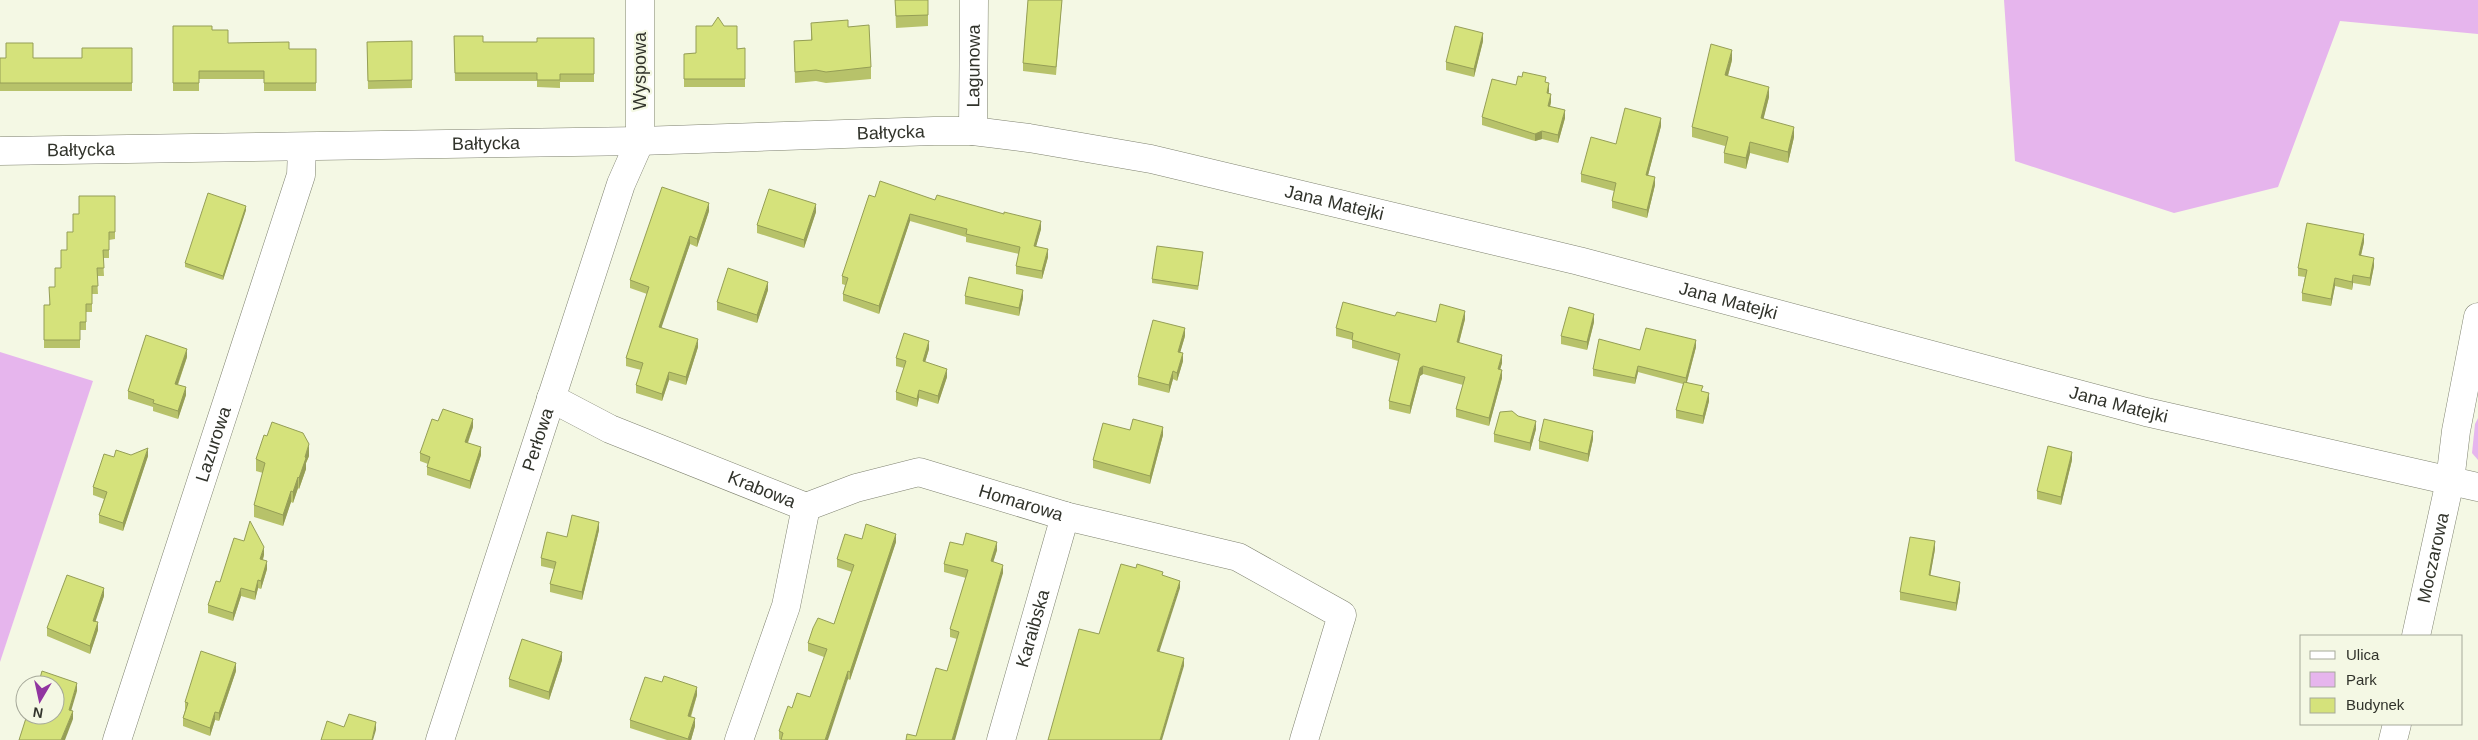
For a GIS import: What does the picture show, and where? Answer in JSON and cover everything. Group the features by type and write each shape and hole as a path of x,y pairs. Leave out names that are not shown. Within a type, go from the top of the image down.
{"street":[{"name":"Wyspowa","path":"640,0 640,141"},
{"name":"Lagunowa","path":"973,131 974,0"},
{"name":"Bałtycka","path":"0,150 302,148 640,141 973,131"},
{"name":"Jana Matejki","path":"973,131 1151,159 1578,262 2146,412 2478,487"},
{"name":"Perłowa","path":"440,740 621,184 640,141"},
{"name":"Lazurowa","path":"116,740 301,175 302,148"},
{"name":"Moczarowa","path":"2416,635 2450,481 2456,431 2478,317"},
{"name":"Krabowa","path":"551,398 610,429 806,507 786,606 739,740"},
{"name":"Homarowa","path":"806,507 856,488 919,472 1065,516 1238,557 1342,615 1304,740"},
{"name":"Karaibska","path":"1001,740 1065,516"},
{"path":"2393,740 2397,725"}],"green space":[{"path":"2004,0 2478,0 2478,34 2340,21 2278,187 2174,213 2015,161"},
{"path":"0,352 93,381 0,662"},
{"path":"2478,418 2478,460 2472,453 2475,424"}],"building":[{"path":"895,0 928,0 928,15 896,16"},
{"path":"1028,0 1062,0 1056,67 1023,63"},
{"path":"718,17 724,26 737,26 737,49 745,48 745,79 684,79 684,54 696,53 696,26 712,26"},
{"path":"848,20 848,27 869,25 871,67 826,72 816,70 795,72 794,41 812,40 811,23"},
{"path":"173,26 212,26 212,30 228,30 228,43 289,42 289,49 316,49 316,83 264,83 264,71 199,71 199,83 173,83"},
{"path":"1455,26 1483,33 1474,69 1446,62"},
{"path":"454,36 483,36 483,42 537,42 537,38 594,38 594,74 560,74 560,80 537,80 537,73 455,73"},
{"path":"412,41 412,80 368,81 367,42"},
{"path":"6,43 33,43 33,58 82,58 82,48 132,48 132,83 0,83 0,58 6,58"},
{"path":"1711,44 1732,50 1725,75 1769,87 1761,118 1794,127 1788,152 1750,142 1746,158 1724,153 1728,137 1692,127"},
{"path":"1523,72 1546,77 1545,82 1549,83 1547,93 1551,94 1548,106 1565,110 1558,135 1542,131 1535,134 1482,117 1492,79 1516,85 1518,76 1522,77"},
{"path":"1625,108 1661,118 1646,175 1655,177 1647,210 1612,201 1616,183 1581,174 1591,137 1616,144"},
{"path":"880,181 935,200 937,195 1004,214 1004,212 1041,221 1034,246 1048,249 1042,271 1016,266 1020,247 966,234 967,229 910,214 879,306 843,294 848,278 842,276 869,195 875,197"},
{"path":"662,187 709,203 697,239 690,236 659,327 698,339 686,377 669,372 662,394 636,385 643,363 626,358 649,287 630,280"},
{"path":"769,189 816,204 804,240 757,225"},
{"path":"208,193 246,206 223,276 185,263"},
{"path":"79,196 115,196 115,232 109,232 109,250 103,250 104,268 97,268 98,286 92,286 92,304 86,304 86,322 80,322 80,340 44,340 44,305 50,305 49,287 55,287 55,268 61,268 61,250 67,250 67,232 73,232 73,214 79,214"},
{"path":"2307,223 2364,234 2359,255 2374,258 2370,278 2353,275 2352,282 2335,278 2331,299 2302,293 2307,270 2298,268"},
{"path":"1157,246 1203,252 1198,286 1152,279"},
{"path":"728,268 768,282 757,315 717,302"},
{"path":"969,277 1023,290 1019,308 965,296"},
{"path":"1343,302 1395,316 1397,312 1436,322 1440,304 1465,311 1457,342 1502,355 1498,369 1502,370 1489,418 1456,409 1465,377 1423,366 1420,368 1410,406 1389,401 1400,354 1352,340 1353,333 1336,328"},
{"path":"1569,307 1594,314 1587,342 1561,336"},
{"path":"1153,320 1185,328 1178,352 1183,353 1177,373 1173,371 1169,385 1138,377"},
{"path":"1646,328 1696,340 1686,378 1638,366 1635,378 1593,369 1599,339 1640,350"},
{"path":"904,333 929,341 923,361 947,369 938,396 919,390 917,399 896,392 906,361 896,358"},
{"path":"146,335 187,349 175,384 186,387 178,411 153,403 154,400 128,391"},
{"path":"1684,382 1703,386 1701,391 1709,393 1703,416 1676,410"},
{"path":"443,409 473,419 465,442 481,447 470,481 427,467 430,457 420,453 432,419 438,421"},
{"path":"1512,411 1518,416 1536,421 1530,443 1494,434 1500,412"},
{"path":"1133,419 1163,427 1150,476 1093,460 1103,423 1130,430"},
{"path":"1544,419 1593,431 1588,454 1539,441"},
{"path":"272,422 303,433 309,444 299,478 293,492 291,491 283,515 254,505 265,463 256,459 264,435 267,436"},
{"path":"2048,446 2072,452 2061,497 2037,491"},
{"path":"148,448 123,523 99,515 107,492 93,487 104,454 114,457 116,450 131,455"},
{"path":"572,515 599,522 582,592 550,584 556,562 541,558 547,532 567,537"},
{"path":"250,521 264,547 260,559 267,561 261,581 258,580 255,592 241,588 233,613 208,605 216,581 220,582 234,538 244,541"},
{"path":"866,524 896,534 825,740 781,740 783,733 779,731 788,706 792,708 797,693 810,697 827,649 808,643 813,628 818,618 834,624 854,565 837,559 845,534 862,539"},
{"path":"966,533 997,542 991,561 1003,565 952,740 906,740 907,734 916,736 936,668 947,671 959,632 950,629 968,570 944,564 950,542 963,545"},
{"path":"1910,537 1935,541 1929,575 1960,582 1956,603 1900,592"},
{"path":"1121,564 1136,568 1137,564 1163,572 1162,575 1180,581 1157,651 1184,658 1160,740 1048,740 1079,629 1099,634"},
{"path":"67,575 104,588 93,621 98,622 90,646 47,628"},
{"path":"522,639 562,652 549,692 509,679"},
{"path":"201,651 236,663 219,713 215,712 210,728 183,718 188,703 185,702"},
{"path":"42,671 54,675 41,675"},
{"path":"664,676 697,687 688,716 695,718 688,739 630,720 645,677 662,682"},
{"path":"65,679 77,683 69,710 73,711 61,740 19,740 24,725 65,725"},
{"path":"349,714 376,722 372,740 321,740 327,721 344,727"}]}
